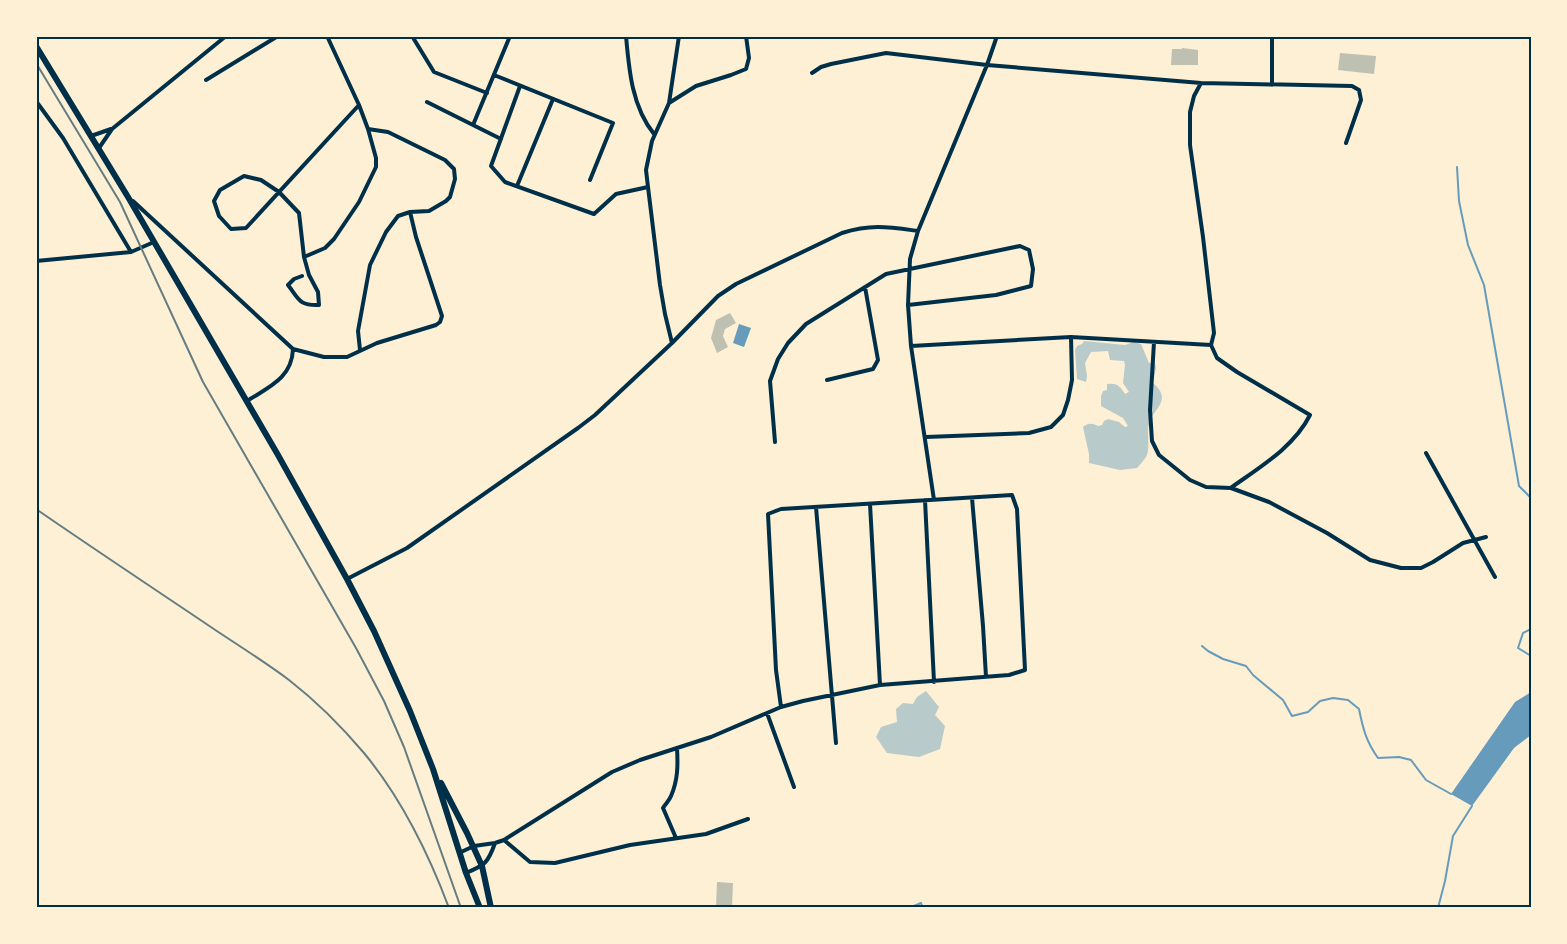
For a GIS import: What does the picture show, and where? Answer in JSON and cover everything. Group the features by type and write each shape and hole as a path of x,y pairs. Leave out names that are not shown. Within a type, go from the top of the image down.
{"main road":[{"path":"36,46 128,197 247,401 374,631 433,769 459,854 480,908"},
{"path":"433,769 474,846 482,866 491,908"}],"street":[{"path":"98,148 112,129 226,36"},
{"path":"206,80 278,36"},
{"path":"304,257 325,248 334,239 358,202 376,167 376,158 368,129 327,36"},
{"path":"412,36 434,72 487,93"},
{"path":"473,125 510,36"},
{"path":"626,36 629,72 637,104 644,122 654,135"},
{"path":"672,342 660,285 646,170 654,135 669,103 679,36"},
{"path":"669,103 696,86 746,69 749,58 746,36"},
{"path":"934,500 911,346 908,305 909,269 918,231 998,36"},
{"path":"1272,36 1272,85"},
{"path":"812,73 831,64 886,53 987,65 1201,83 1352,86 1359,90 1361,100 1346,143"},
{"path":"494,75 613,123 590,180"},
{"path":"1201,83 1194,96 1190,112 1190,145 1214,333 1211,345 1217,358 1311,415 1293,440 1274,457 1231,488"},
{"path":"520,86 491,166 505,182 594,214 616,194 648,188"},
{"path":"517,186 553,99"},
{"path":"36,101 63,138 130,252"},
{"path":"427,102 501,139"},
{"path":"302,276 294,279 288,285 303,303 308,306 319,305 318,292 309,276 304,257 299,213 279,192 261,180 244,176 220,190 214,201 219,216 231,229 246,228 279,192 359,105"},
{"path":"91,136 112,129"},
{"path":"360,350 358,331 370,265 392,224 398,216 410,212 429,212 446,201 450,197 455,179 454,169 445,160 388,132 368,129"},
{"path":"128,197 293,349 324,357 347,357 377,343 436,325 442,318 410,212"},
{"path":"347,579 407,548 578,428 595,415 718,296 736,284 842,233 858,228 875,226 918,231"},
{"path":"36,261 130,252 154,242"},
{"path":"775,442 770,381 778,359 788,343 806,324 886,274 1020,246 1029,250 1033,269 1030,286 996,295 908,305"},
{"path":"827,380 873,369 878,360 865,288"},
{"path":"911,346 1071,337 1211,345"},
{"path":"926,437 1029,433 1051,427 1063,415 1068,400 1072,380 1071,337"},
{"path":"1154,342 1150,410 1152,441 1159,455 1190,480 1206,488 1231,488 1269,502 1327,533 1370,560 1401,568 1420,568 1463,543 1486,537"},
{"path":"247,401 281,379 291,366 293,349"},
{"path":"1426,453 1495,577"},
{"path":"459,854 474,846 504,840 612,772 640,760 711,737 781,707 880,685 1009,675 1025,670 1017,509 1012,495 782,509 768,514 776,670 781,707"},
{"path":"972,498 986,677"},
{"path":"925,500 934,682"},
{"path":"870,504 880,685"},
{"path":"816,507 836,743"},
{"path":"767,713 794,787"},
{"path":"676,838 663,808 670,799 675,782 678,767 677,748"},
{"path":"504,840 530,862 555,863 630,845 706,834 748,819"},
{"path":"466,873 482,866 488,860 495,843"}],"shaded area":[{"path":"1084,341 1125,345 1134,342 1141,344 1149,363 1155,363 1153,383 1159,389 1162,400 1149,424 1146,457 1137,468 1120,470 1089,463 1083,427 1090,424 1102,425 1108,419 1119,422 1125,427 1128,426 1123,418 1101,406 1103,391 1107,390 1107,384 1113,384 1125,394 1129,392 1123,383 1124,361 1110,360 1108,351 1091,352 1085,363 1086,382 1077,379 1075,350"},
{"path":"926,691 939,707 935,715 945,726 940,749 919,757 887,753 876,737 881,727 897,722 896,709 903,703 913,704 917,697"}],"water":[{"path":"739,324 751,328 744,347 733,343"},
{"path":"1531,692 1531,735 1514,748 1472,806 1451,794 1515,702"}],"building":[{"path":"1172,49 1198,50 1198,65 1171,65"},
{"path":"1340,53 1376,56 1374,74 1338,70"},
{"path":"730,313 736,323 725,329 723,336 728,347 717,353 711,338 716,320"},
{"path":"717,882 733,883 732,908 716,908"}],"waterway":[{"path":"1457,167 1459,201 1468,245 1484,285 1519,486 1531,498"},
{"path":"1531,629 1523,633 1518,648 1531,656"},
{"path":"1202,646 1223,659 1246,666 1253,675 1283,700 1292,716 1308,712 1320,701 1333,698 1348,700 1359,709 1366,735 1378,758 1399,757 1411,760 1426,780 1451,794"},
{"path":"1438,908 1453,836 1472,806"},
{"path":"909,908 921,903 923,908"}],"railway":[{"path":"36,63 120,202 203,382 356,648 384,701 404,747 461,908"},
{"path":"36,509 278,672 328,715 364,753 402,807 423,846 449,908"}]}
